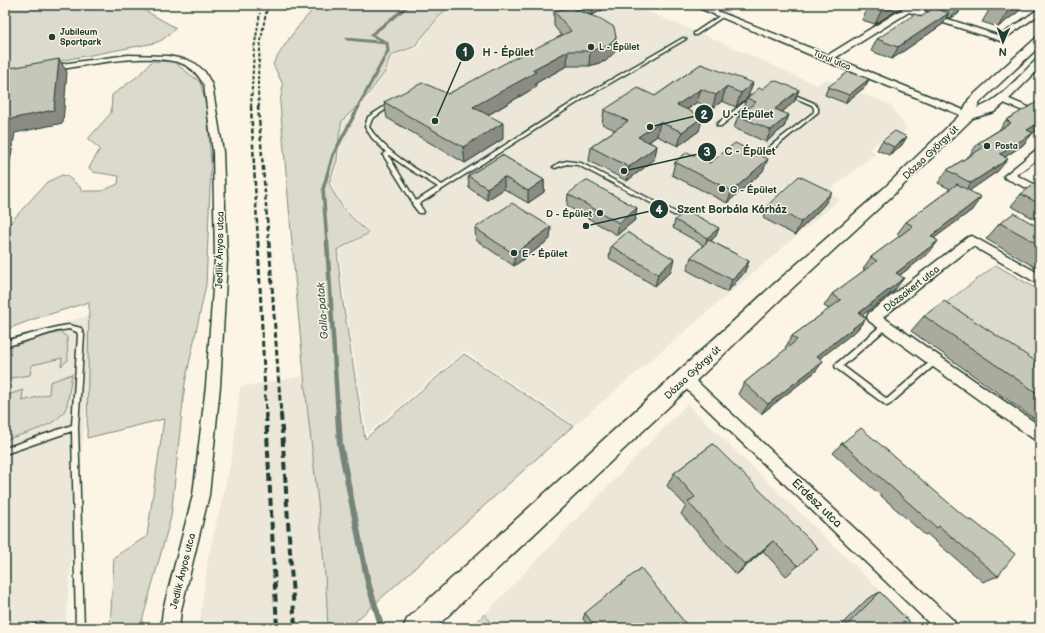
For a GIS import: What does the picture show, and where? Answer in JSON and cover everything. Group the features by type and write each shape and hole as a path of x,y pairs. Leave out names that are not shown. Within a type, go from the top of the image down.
{"street":[{"name":"Turul utca","path":"696,5 968,115"},
{"path":"711,11 723,5"},
{"path":"828,59 911,7 1001,39 1040,10"},
{"name":"Dózsa György út","path":"422,623 779,290 888,192 968,115 973,102 1040,40"},
{"name":"Jedlik Ányos utca","path":"40,70 108,59 147,57 168,58 185,62 193,66 202,74 208,85 218,152 220,252 213,386 201,495 172,610 170,628"},
{"name":"Dózsa György út","path":"968,115 989,109 1002,99 1040,62"},
{"path":"1002,99 1040,115"},
{"path":"1040,152 1009,176 1040,191"},
{"name":"Dózsakert utca","path":"1040,280 972,240 874,317 1040,435"},
{"name":"Erdész utca","path":"685,379 947,628"}],"lane":[{"path":"696,34 722,16"},
{"path":"415,204 582,98 684,39"},
{"path":"770,149 816,112 816,108 813,104 781,91"},
{"path":"718,125 753,97"},
{"path":"398,101 389,105 370,118 367,127 379,144 389,152 442,187"},
{"path":"389,152 385,155 421,212"},
{"path":"555,167 561,163 571,162 579,164 676,214"},
{"path":"886,325 838,366 886,403 935,361"},
{"path":"5,344 69,327 79,330 81,335 75,427 80,628"},
{"path":"5,451 75,427"}],"shaded area":[{"name":"Jubileum Sportpark","path":"7,5 135,5 176,28 162,40 155,43 5,71 5,13"},
{"path":"318,5 452,5 442,13 414,47 396,53 390,57 385,72 366,97 342,121 337,161 329,183 337,198 346,210 356,222 369,233 337,250 342,297 365,439 464,354 573,426 348,628 328,628 324,564 307,407 280,103 283,85 273,64 293,33"},
{"path":"453,5 631,5 714,39 816,85 826,79 891,105 906,129 896,139 887,135 869,149 876,153 827,192 840,199 575,425 464,351 367,434 344,296 339,251 371,233 354,218 338,198 331,182 339,161 340,136 344,121 368,97 386,72 392,57 397,53 418,48 427,33 443,13"},
{"path":"152,61 174,62 200,82 207,108 211,164 206,285 185,383 171,517 142,621 142,628 110,628 114,557 147,536 164,419 87,438 89,302 34,319 5,330 5,231 9,224 47,182 62,175 67,176 80,187 82,191 102,191 118,184 119,176 93,172 89,168 100,149 88,139 111,113 112,95 138,76"},
{"path":"996,265 1040,291 1040,382 935,311"},
{"path":"95,314 65,628 5,628 5,339"},
{"path":"60,332 67,337 68,360 61,366 62,358 32,365 30,375 5,379 5,347"},
{"path":"72,374 65,410 61,416 38,429 5,440 5,396 23,390 22,401 49,394 50,382"},
{"path":"304,376 317,483 328,628 199,628 208,558 229,470 234,442 240,387"},
{"path":"687,404 919,628 493,628 485,614"},
{"path":"485,614 493,628 469,628"}],"building":[{"path":"570,8 601,19 614,27 616,37 608,46 590,51 568,51 532,70 536,72 473,107 503,123 463,147 384,102 422,83 448,94 511,60 571,31 554,11"},
{"path":"934,8 949,13 898,47 877,39 915,14 921,17"},
{"path":"59,59 54,110 5,120 5,69"},
{"path":"701,64 753,83 741,93 726,87 716,95 701,89 677,105 703,117 682,132 660,122 638,137 657,146 629,167 591,147 628,121 604,110 638,88 655,96"},
{"path":"848,72 869,79 849,95 828,87"},
{"path":"774,80 799,90 775,109 789,115 771,130 738,116 756,102 747,98 759,88 762,89"},
{"path":"1037,102 1040,104 1040,122 1027,130 1033,133 1000,154 1008,159 971,183 947,170 984,147 978,143 1011,123 1006,120"},
{"path":"895,131 907,137 894,147 882,141"},
{"path":"735,143 768,159 732,191 675,162 687,152 710,163"},
{"path":"502,155 544,180 528,191 504,177 487,188 468,176"},
{"path":"799,176 832,192 801,222 768,205"},
{"path":"586,180 637,208 619,223 568,194"},
{"path":"1037,182 1040,184 1040,204 1021,194"},
{"path":"957,184 981,197 931,236 938,241 896,273 904,278 859,313 866,318 817,356 823,361 768,404 744,383 797,340 792,336 841,300 832,294 877,261 871,257 913,226 906,222"},
{"path":"512,203 551,227 514,254 475,228"},
{"path":"686,210 719,228 707,238 675,220"},
{"path":"1014,213 1040,228 1040,245 1000,223"},
{"path":"627,232 674,259 658,274 611,246"},
{"path":"709,240 749,261 732,280 691,257"},
{"path":"944,301 1040,364 1040,395 924,316"},
{"path":"861,428 970,521 972,520 1015,554 998,576 939,526 937,528 842,443"},
{"path":"713,444 818,548 798,566 773,541 745,565 688,502 695,497 674,473"},
{"path":"641,568 686,624 681,628 596,628 585,613"},
{"path":"880,592 915,628 844,628"},
{"path":"41,621 41,628 25,628"}],"waterway":[{"path":"384,41 371,35 409,5"},
{"name":"Galla-patak","path":"347,39 387,43 388,51 358,107"},
{"name":"Galla-patak","path":"327,243 323,189 333,155 359,106"},
{"name":"Galla-patak","path":"327,242 338,415"},
{"name":"Galla-patak","path":"338,414 340,444 368,583 382,628"}],"railway":[{"path":"259,107 259,56 268,5"},
{"path":"251,107 254,49 260,13"},
{"path":"258,106 269,243"},
{"path":"251,107 258,243"},
{"path":"258,242 266,415"},
{"path":"269,242 281,415"},
{"path":"266,414 277,628"},
{"path":"281,414 295,628"}],"place":[{"name":"Jubileum Sportpark","path":"52,37"},
{"name":"L - Épület","path":"591,47"},
{"name":"H - Épület","path":"435,121"},
{"name":"U - Épület","path":"650,127"},
{"name":"Posta","path":"987,146"},
{"name":"C - Épület","path":"624,171"},
{"name":"G - Épület","path":"722,189"},
{"name":"D - Épület","path":"600,213"},
{"name":"Szent Borbála Kórház","path":"586,226"},
{"name":"E - Épület","path":"514,253"}]}
